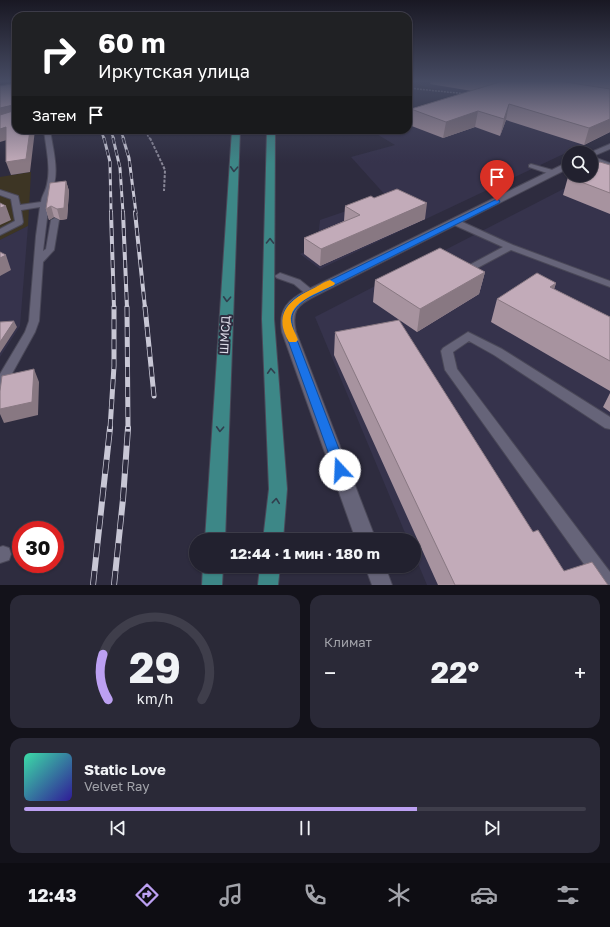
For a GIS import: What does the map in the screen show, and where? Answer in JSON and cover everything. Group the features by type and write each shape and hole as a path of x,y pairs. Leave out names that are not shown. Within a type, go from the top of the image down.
{"main road":[{"name":"ШМСД","path":"215,533 236,134"},
{"path":"271,134 268,319 278,489 274,533"},
{"path":"212,585 213,573"},
{"path":"268,585 269,573"}],"street":[{"path":"598,151 610,146"},
{"path":"363,533 290,332 287,322 287,315 293,305 311,293 562,169"},
{"path":"378,573 382,585"}],"lane":[{"path":"0,385 30,332 34,321 40,236 46,194 51,186 52,165 48,134"},
{"path":"598,161 610,165"},
{"path":"531,166 552,174"},
{"path":"0,192 15,198 18,208 19,222 0,232"},
{"path":"18,208 45,204"},
{"path":"38,261 50,250 55,220"},
{"path":"455,222 510,247 610,284"},
{"path":"465,272 510,247"},
{"path":"280,276 297,282 311,293"},
{"path":"610,424 498,352 468,336 447,351 451,370 610,585"}],"path":[{"path":"147,134 154,145 165,170 164,191"}],"shaded area":[{"path":"433,108 610,108 610,132 580,146 562,146 562,155 320,269 300,254 317,246 320,220 387,197 351,157 395,145 377,134 412,134 412,115"},
{"path":"610,165 610,585 427,585 421,571 421,533 405,533 315,317 577,182 598,182 598,171"},
{"path":"31,172 28,226 0,240 0,177"},
{"path":"28,226 20,326 0,357 0,240"}],"building":[{"path":"508,108 504,119 478,111 446,122 412,109"},
{"path":"523,108 610,108 610,119 589,128"},
{"path":"12,111 12,134 29,134 26,159 6,162 6,127 0,129 0,115"},
{"path":"600,162 610,165 610,193 581,182 598,182 598,163"},
{"path":"66,181 64,208 57,209 51,206 46,209 50,183"},
{"path":"397,189 427,203 321,249 304,238 360,215 345,206 371,196 374,198"},
{"path":"0,203 6,206 0,208"},
{"path":"440,248 485,272 420,309 375,280"},
{"path":"0,252 6,255 0,258"},
{"path":"537,273 556,283 550,287 610,317 610,361 497,299"},
{"path":"399,320 533,532 538,530 564,571 592,562 608,585 455,585 335,332"},
{"path":"14,321 0,342 0,322"},
{"path":"34,369 32,402 0,409 2,376"}],"railway":[{"path":"102,134 104,139"},
{"path":"112,134 114,139"},
{"path":"122,134 124,139"},
{"path":"104,138 110,162 111,213"},
{"path":"113,138 120,168 123,213"},
{"path":"123,138 129,158 136,213"},
{"path":"111,212 114,308"},
{"path":"123,212 127,308"},
{"path":"135,212 145,308"},
{"path":"127,307 128,428"},
{"path":"145,307 154,396"},
{"path":"110,429 114,366 114,308"},
{"path":"93,585 110,428"},
{"path":"114,585 123,499 128,428"}],"slow traffic":[{"path":"292,340 287,322 287,315 293,305 301,298 330,283"}],"route":[{"path":"340,470 290,332 287,322 287,315 293,305 301,298 497,201"}]}
